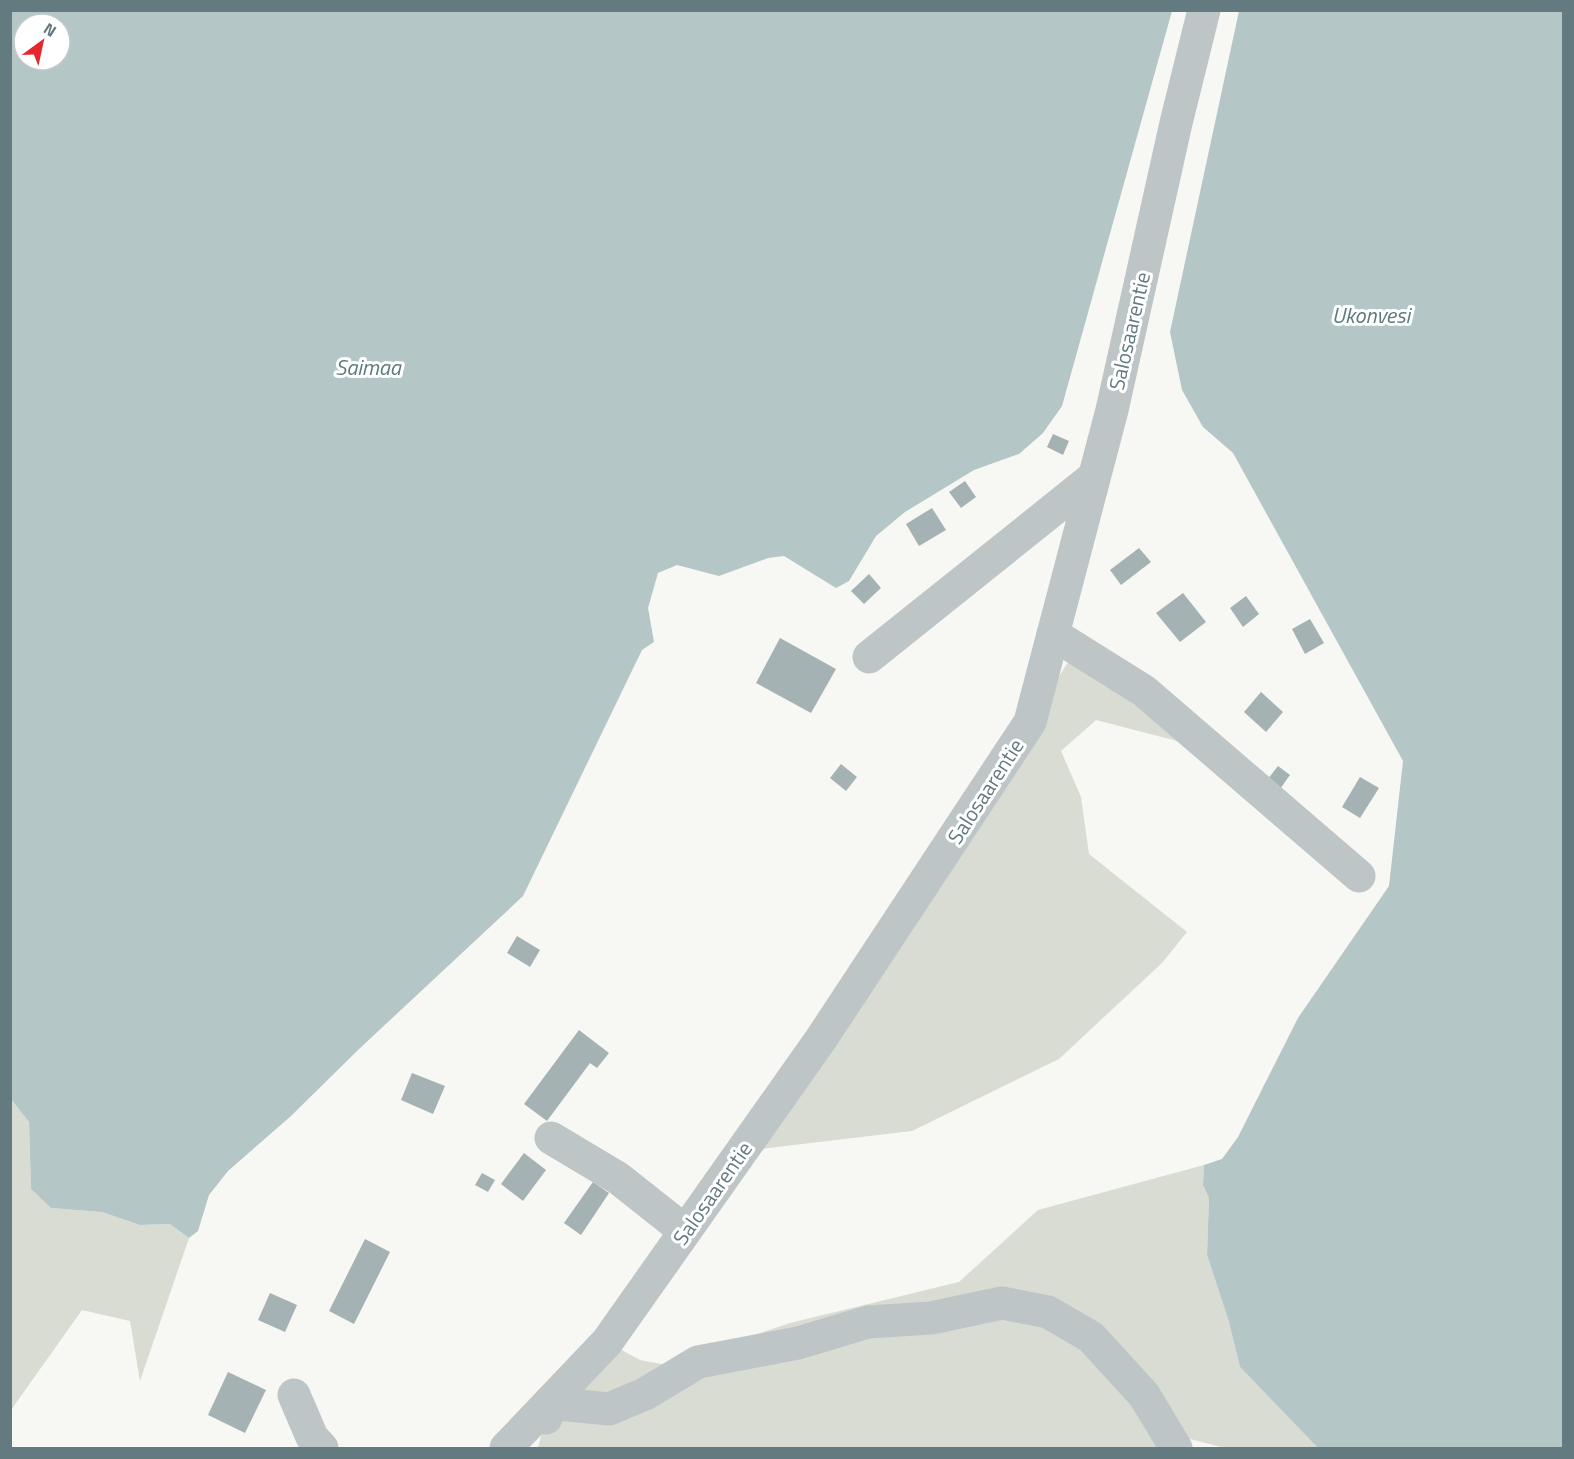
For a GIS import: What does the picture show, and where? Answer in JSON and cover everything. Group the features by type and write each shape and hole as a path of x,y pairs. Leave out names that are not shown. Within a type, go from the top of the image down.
{"street":[{"name":"Salosaarentie","path":"506,1449 607,1342 821,1039 1030,722 1112,410 1176,123 1204,10"},
{"path":"869,657 1094,477"},
{"path":"1053,634 1144,691 1359,876"},
{"path":"551,1138 618,1178 685,1231"},
{"path":"538,1449 549,1403 609,1409 645,1394 698,1362 798,1343 868,1322 931,1318 1002,1303 1047,1312 1091,1337 1144,1395 1176,1449"},
{"path":"294,1395 312,1437 322,1449"}],"shaded area":[{"path":"1077,648 1231,755 1096,720 1061,751 1081,797 1089,854 1187,932 1162,963 1059,1059 912,1131 742,1151 1030,722"},
{"path":"11,1099 29,1122 31,1189 51,1208 102,1212 140,1225 170,1224 189,1238 140,1381 130,1321 82,1310 11,1410"},
{"path":"1204,1165 1203,1185 1209,1198 1207,1255 1229,1322 1240,1367 1318,1448 1225,1448 1167,1433 1176,1448 538,1448 549,1403 607,1342 640,1360 667,1365 790,1323 959,1282 1038,1210"}],"water":[{"name":"Saimaa","path":"11,10 1172,11 1062,406 1043,433 1019,454 974,470 905,512 876,536 849,581 836,588 784,556 768,558 719,576 677,565 658,573 648,608 654,642 642,650 523,896 291,1116 228,1171 209,1195 198,1231 189,1238 170,1224 140,1225 102,1212 51,1208 31,1189 29,1122 11,1099"},
{"name":"Ukonvesi","path":"1239,11 1563,11 1563,1448 1318,1448 1240,1367 1229,1322 1207,1255 1209,1198 1203,1185 1204,1165 1222,1159 1238,1137 1298,1018 1389,886 1403,761 1233,453 1203,427 1182,390 1170,332"}],"building":[{"path":"1053,434 1069,441 1063,455 1047,447"},
{"path":"965,481 976,497 961,508 949,492"},
{"path":"932,508 946,530 919,546 906,524"},
{"path":"1139,548 1151,562 1121,585 1110,570"},
{"path":"869,574 881,588 864,604 851,591"},
{"path":"1183,593 1206,622 1180,642 1156,613"},
{"path":"1246,596 1259,614 1243,627 1230,608"},
{"path":"1310,619 1324,643 1305,654 1292,629"},
{"path":"780,638 836,669 811,713 756,683"},
{"path":"1261,692 1283,712 1266,732 1244,712"},
{"path":"841,764 857,777 846,791 830,778"},
{"path":"1278,766 1290,775 1280,789 1267,780"},
{"path":"1360,777 1379,788 1360,818 1342,807"},
{"path":"517,936 540,950 530,967 507,953"},
{"path":"579,1030 609,1053 597,1068 590,1063 547,1121 524,1104"},
{"path":"412,1073 445,1086 433,1114 401,1100"},
{"path":"524,1153 546,1170 523,1201 501,1184"},
{"path":"482,1173 495,1180 488,1192 475,1185"},
{"path":"593,1182 609,1193 581,1235 564,1223"},
{"path":"365,1239 390,1252 354,1324 329,1311"},
{"path":"270,1293 297,1305 285,1332 258,1320"},
{"path":"228,1372 266,1390 245,1433 208,1415"}]}
